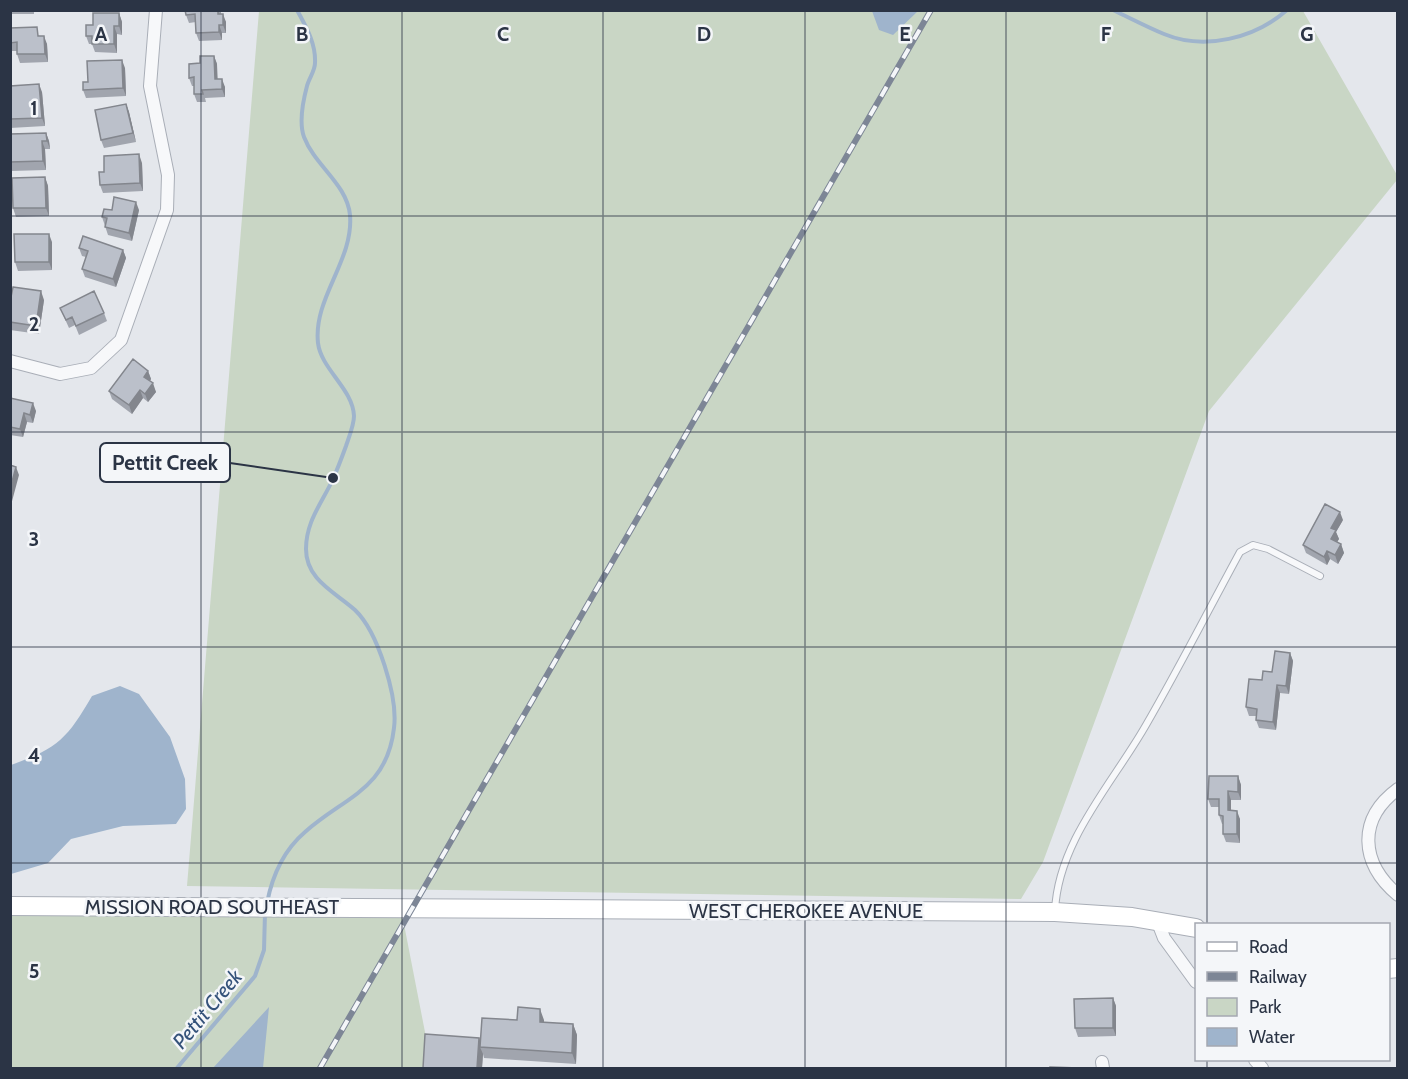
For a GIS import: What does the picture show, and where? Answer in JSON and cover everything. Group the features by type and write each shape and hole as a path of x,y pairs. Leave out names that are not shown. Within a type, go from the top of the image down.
{"main road":[{"name":"MISSION ROAD SOUTHEAST","path":"10,906 414,908"},
{"name":"WEST CHEROKEE AVENUE","path":"414,908 1055,912 1157,920 1195,928"}],"street":[{"path":"10,361 60,374 91,368 121,340 167,210 168,175 150,86 156,10"},
{"path":"1398,789 1387,796 1370,818 1367,842 1371,861 1385,884 1398,895"},
{"path":"1157,920 1164,938 1195,979"}],"lane":[{"path":"1055,912 1059,881 1077,837 1146,724 1240,552 1253,545 1268,549 1320,576"}],"green space":[{"path":"259,11 1303,11 1397,175 1397,180 1209,411 1043,862 1021,899 187,886"},
{"path":"402,914 432,1068 11,1068 10,915"}],"water":[{"path":"872,10 918,11 893,35 879,30"},
{"path":"120,686 139,694 170,737 185,779 186,809 176,824 123,826 71,839 48,863 11,874 11,765 51,747 68,732 92,696"},
{"path":"269,1007 263,1068 213,1068"}],"building":[{"path":"185,10 218,10 218,14 223,14 223,25 219,25 219,32 196,33 195,14 186,15"},
{"path":"93,13 119,13 119,26 114,26 114,44 92,44 92,36 86,36 86,25 93,25"},
{"path":"37,27 38,36 44,36 45,54 17,54 17,42 10,43 10,28"},
{"path":"200,56 214,56 215,79 222,79 222,89 202,90 203,94 194,94 194,77 189,78 189,64 200,63"},
{"path":"122,60 123,88 83,90 83,82 88,82 87,61"},
{"path":"39,84 42,118 10,119 10,86"},
{"path":"126,104 133,133 101,140 95,110"},
{"path":"46,133 47,141 42,141 43,161 10,162 10,134"},
{"path":"139,154 140,183 100,185 99,172 104,172 104,156"},
{"path":"45,177 46,208 13,208 12,178"},
{"path":"114,197 136,202 129,233 105,227 107,218 102,217 104,209 112,210"},
{"path":"14,234 49,234 49,262 15,262"},
{"path":"83,236 123,250 113,279 82,269 88,251 79,248"},
{"path":"13,287 41,291 36,326 10,322"},
{"path":"94,291 104,313 76,326 72,317 66,320 60,308"},
{"path":"133,359 148,371 144,377 153,383 145,394 140,390 129,405 109,391"},
{"path":"10,398 33,403 30,415 24,413 20,429 10,427"},
{"path":"10,465 16,467 10,489"},
{"path":"1325,504 1340,512 1331,528 1336,530 1331,539 1341,544 1335,555 1327,551 1324,557 1303,545"},
{"path":"1275,651 1290,653 1286,686 1277,685 1273,722 1256,720 1257,709 1246,707 1249,679 1262,680 1263,671 1272,672"},
{"path":"1209,776 1238,776 1238,792 1228,791 1228,810 1237,811 1237,834 1223,834 1223,816 1219,815 1219,799 1208,799"},
{"path":"1113,998 1113,1028 1075,1028 1074,999"},
{"path":"518,1007 540,1009 540,1022 573,1024 572,1053 480,1047 482,1018 517,1020"},
{"path":"425,1034 479,1038 477,1068 423,1068"}],"waterway":[{"name":"Pettit Creek","path":"267,903 272,883 291,847 305,832 362,790 373,779 390,749 394,728 393,700 385,666 371,633 355,610 316,577 307,560 309,530 315,512 338,467 354,416 348,397 325,362 318,343 321,310 346,248 350,232 350,215 343,194 315,157 304,137 303,105 315,66 315,56 310,35 297,10"},
{"path":"1113,10 1164,34 1196,41 1229,39 1245,34 1260,28 1287,10"},
{"name":"Pettit Creek","path":"177,1068 255,976 264,950 265,913"}],"railway":[{"path":"320,1068 931,10"}],"place":[{"name":"Pettit Creek","path":"333,478"}]}
